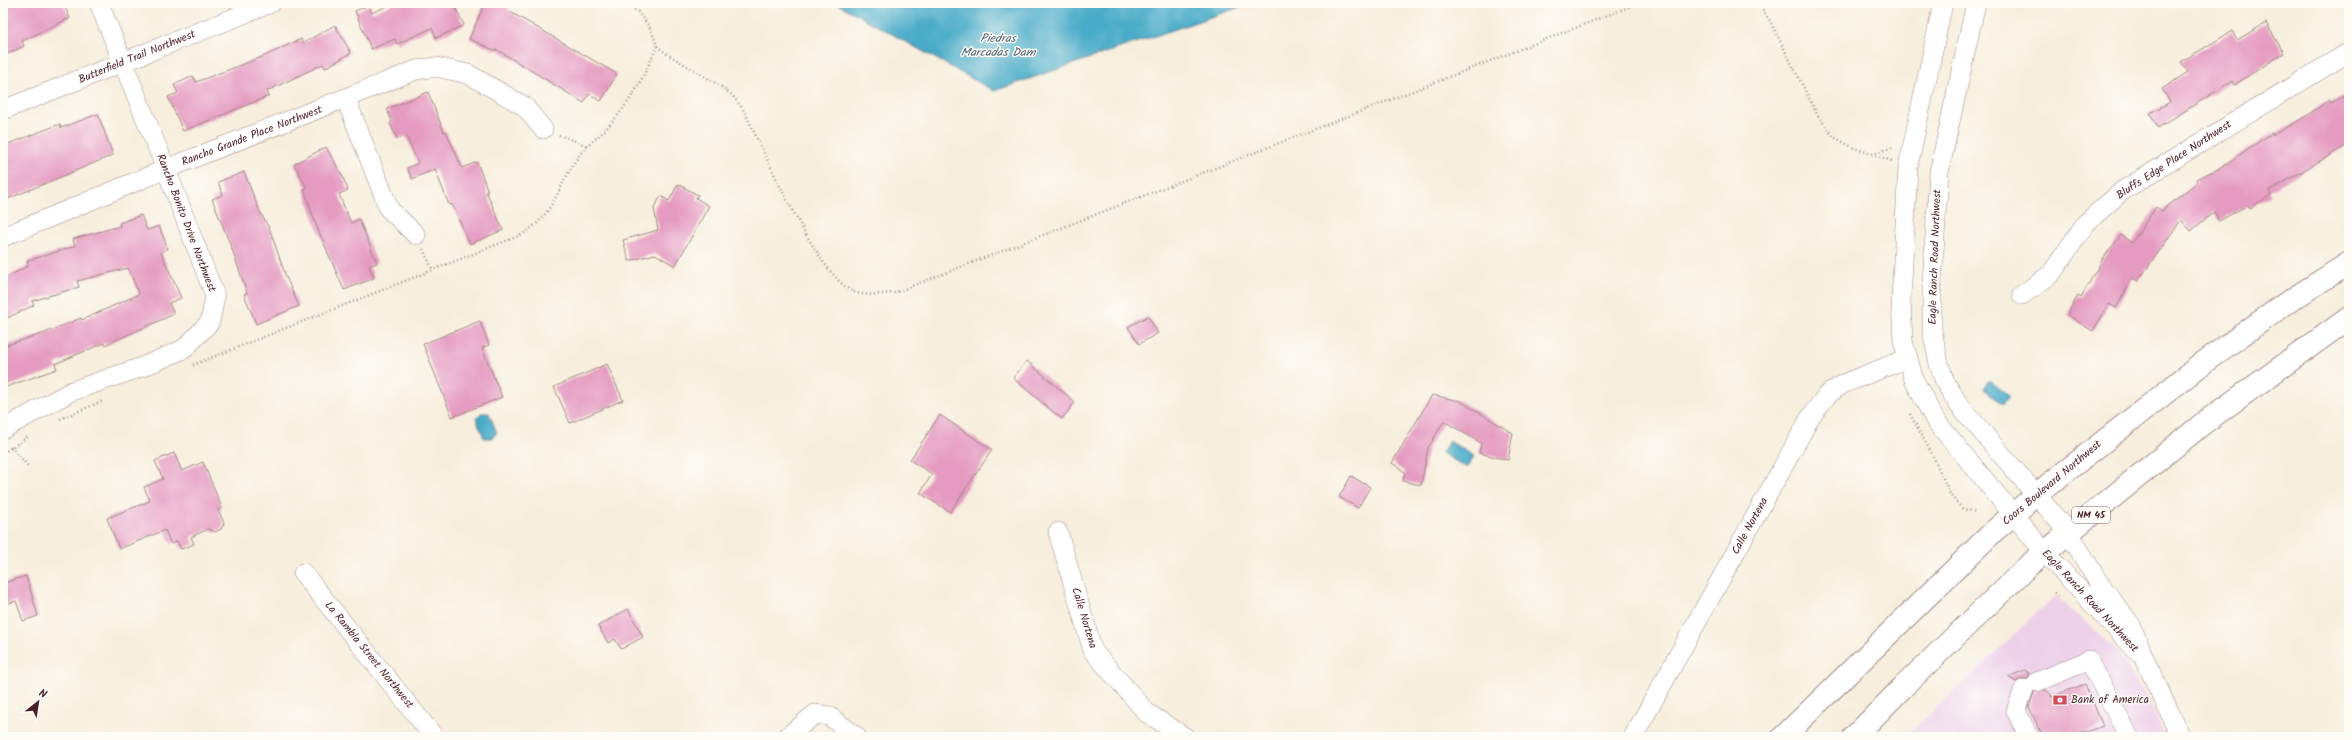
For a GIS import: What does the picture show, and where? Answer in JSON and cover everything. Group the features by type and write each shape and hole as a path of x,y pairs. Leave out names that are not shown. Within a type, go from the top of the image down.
{"main road":[{"name":"Coors Boulevard Northwest","path":"1783,737 2013,515 2037,494 2207,360 2285,304 2349,263"},
{"name":"NM 45","path":"1854,737 1902,688 2028,566 2205,422 2349,318"}],"street":[{"name":"Rancho Bonito Drive Northwest","path":"5,436 72,391 142,367 184,349 210,322 215,296 99,3"},
{"name":"Butterfield Trail Northwest","path":"3,110 122,64 271,3"},
{"name":"Eagle Ranch Road Northwest","path":"1943,3 1908,167 1901,300 1903,341 1914,380 1935,420 2044,553 2145,660"},
{"name":"Eagle Ranch Road Northwest","path":"1976,3 1939,172 1932,283 1932,331 1938,364 1945,382 1959,405 2037,494 2069,534 2099,583 2131,625 2145,660"},
{"name":"Bluffs Edge Place Northwest","path":"2022,295 2051,274 2086,223 2122,191 2349,52"},
{"name":"Rancho Grande Place Northwest","path":"3,238 166,169 416,70 436,68 468,74 524,106 543,129"},
{"path":"346,99 389,209 416,234"},
{"name":"Calle Nortena","path":"1633,737 1818,406 1827,395 1843,384 1908,358"},
{"name":"Calle Nortena","path":"1058,532 1093,651 1147,714 1185,737"},
{"name":"La Rambla Street Northwest","path":"303,573 434,737"},
{"path":"2029,737 2016,711 2031,685 2090,660 2129,737"},
{"path":"2145,660 2176,736"},
{"path":"787,737 815,714 829,716 857,737"}],"path":[{"path":"624,3 638,12 651,29 657,46 667,54 719,85 733,96 743,109 800,223 819,255 838,281 852,292 872,295 894,293 1638,3"},
{"path":"1758,3 1770,21 1818,116 1834,137 1854,148 1908,167"},
{"path":"190,366 521,235 536,226 546,214 579,156 612,124 633,97 657,46"},
{"path":"543,129 588,146"},
{"path":"416,234 433,270"},
{"path":"56,421 109,398"},
{"path":"3,453 31,435"},
{"path":"5,436 11,448 28,466"}],"shaded area":[{"path":"2055,596 2114,647 2151,704 2165,737 1905,737"}],"water":[{"name":"Piedras Marcadas Dam","path":"836,3 1252,3 994,91"},
{"path":"1989,380 2009,396 2003,404 1983,388"},
{"path":"481,413 489,413 497,433 492,438 484,438 476,418"},
{"path":"1449,441 1474,456 1467,468 1442,453"}],"building":[{"path":"3,3 63,3 70,18 22,41 24,46 3,56"},
{"path":"394,3 453,3 464,25 436,38 432,28 397,44 395,39 371,49 355,11 369,5 372,13"},
{"path":"485,3 510,3 507,10 617,74 601,101 589,94 584,103 496,49 496,51 469,39"},
{"path":"2266,23 2284,53 2234,85 2232,81 2158,128 2150,113 2170,102 2162,89 2188,72 2181,62 2232,31 2237,40"},
{"path":"335,25 351,53 325,68 323,64 267,91 269,96 183,131 168,97 178,93 174,85 193,76 196,82 267,55 301,39 303,43"},
{"path":"428,92 444,132 446,131 462,168 477,162 488,191 486,191 503,230 470,244 452,204 449,205 435,169 412,179 407,168 418,163 406,136 397,139 390,123 392,122 387,109"},
{"path":"2349,92 2349,144 2269,191 2271,195 2250,208 2248,205 2219,221 2214,212 2191,231 2181,220 2138,281 2133,278 2116,308 2109,304 2093,331 2067,315 2078,295 2081,297 2104,257 2121,235 2132,243 2156,207 2162,211 2197,182 2196,179 2218,169 2272,133 2273,135 2302,119 2329,100 2331,103"},
{"path":"98,114 113,155 3,201 3,146 60,124 61,128"},
{"path":"326,147 342,175 348,190 339,194 351,223 359,219 377,263 369,266 374,278 344,290 316,225 304,189 307,188 294,164"},
{"path":"244,172 259,210 270,230 286,277 299,306 256,324 244,294 247,293 232,249 212,199 223,195 218,182"},
{"path":"678,184 698,195 696,198 709,206 675,266 655,254 629,261 623,240 658,230 654,208 661,196 669,201"},
{"path":"141,215 147,230 159,226 168,249 161,252 181,298 169,303 174,314 105,345 104,343 55,364 57,369 3,388 3,346 45,333 81,318 82,320 139,294 128,268 77,281 79,287 32,301 34,305 3,320 3,279 28,266 27,261 75,246 73,239 120,226 119,223"},
{"path":"1148,316 1158,333 1139,344 1128,327"},
{"path":"480,321 489,345 482,348 502,397 452,417 423,344"},
{"path":"1027,361 1075,402 1062,419 1013,378"},
{"path":"607,364 623,400 570,423 554,387"},
{"path":"1432,395 1460,401 1513,433 1508,460 1479,453 1481,443 1444,421 1428,448 1421,485 1403,481 1405,472 1392,463"},
{"path":"940,415 992,450 950,512 920,493 932,474 910,460"},
{"path":"174,453 182,471 203,462 222,508 218,510 224,523 221,529 215,532 208,529 191,537 194,544 181,549 177,541 171,544 165,530 119,549 107,518 150,501 144,487 163,479 155,461"},
{"path":"1351,476 1370,487 1358,508 1339,497"},
{"path":"26,576 38,616 23,621 16,601 3,605 3,583"},
{"path":"628,609 643,637 621,649 615,639 608,643 598,626"},
{"path":"2025,670 2030,674 2027,679 2022,678 2016,682 2008,677"},
{"name":"Bank of America","path":"2085,684 2103,726 2071,737 2043,737 2029,707 2034,692 2046,690 2053,696"}],"place":[{"name":"Bank of America","path":"2060,700"}]}
